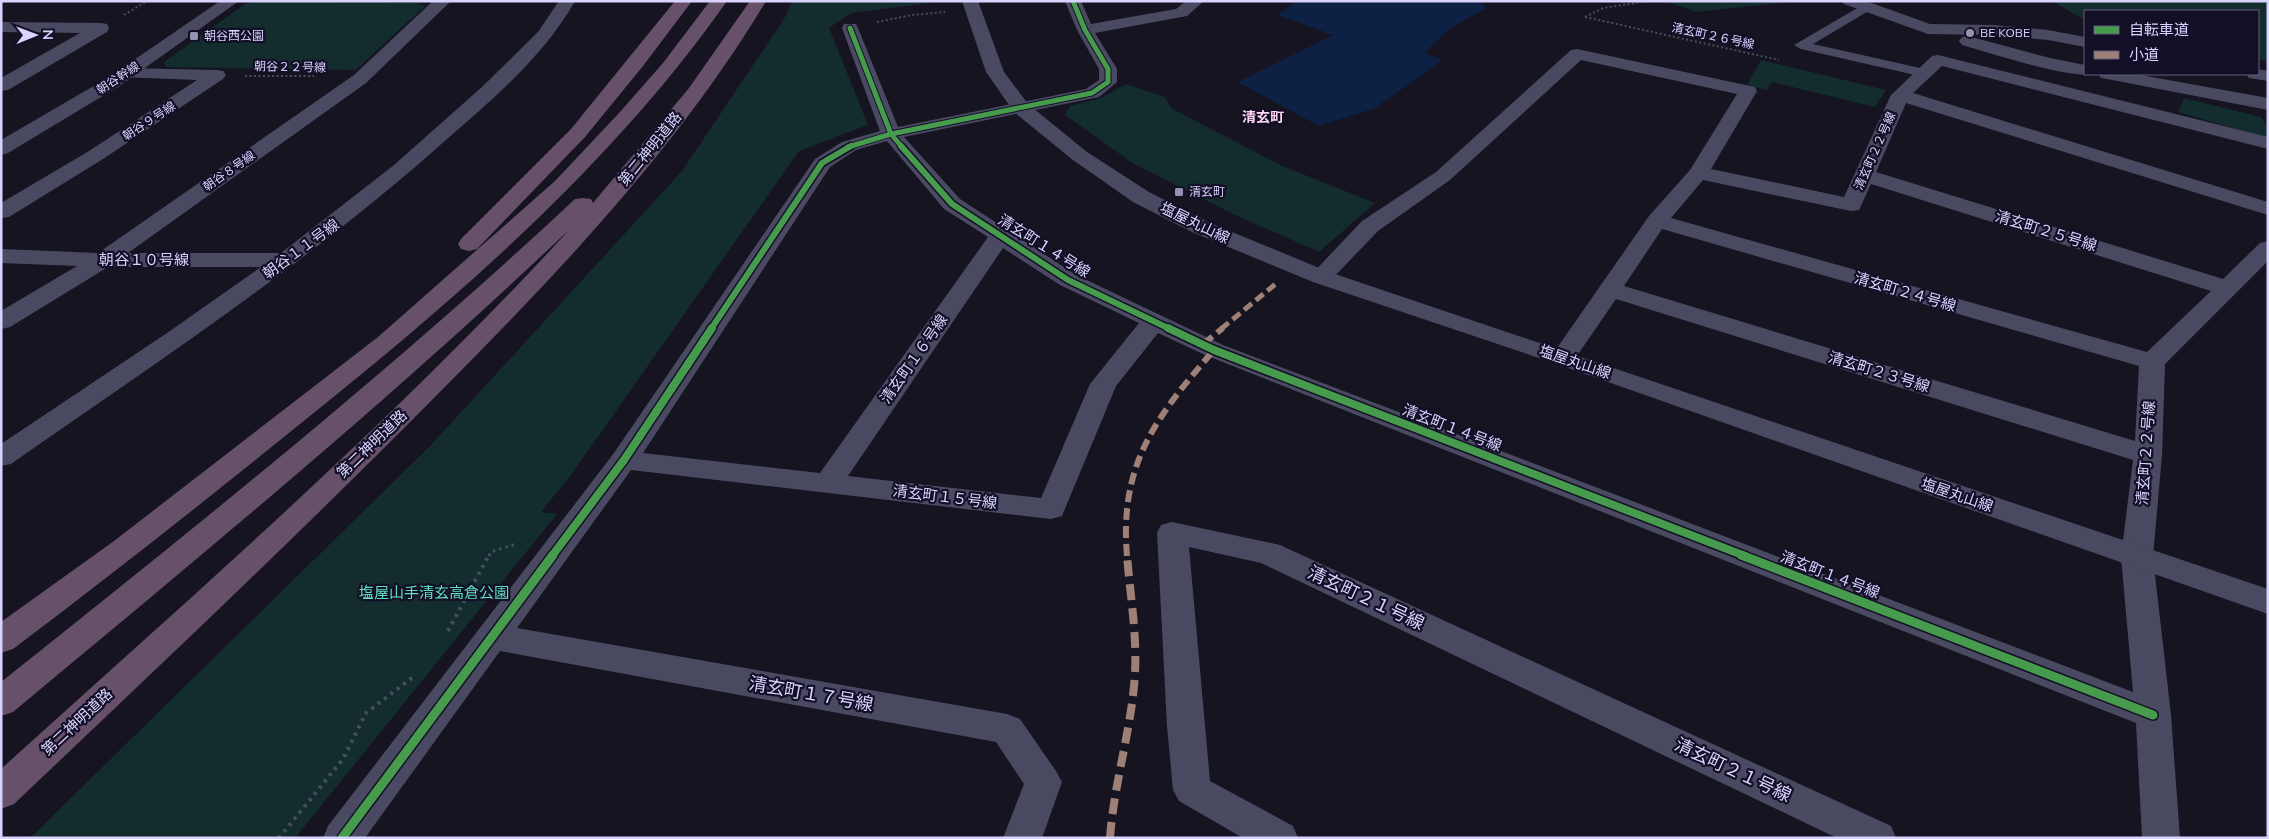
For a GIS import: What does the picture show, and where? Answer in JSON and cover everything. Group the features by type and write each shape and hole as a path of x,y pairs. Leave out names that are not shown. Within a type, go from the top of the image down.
{"highway":[{"path":"248,453 493,222 578,133 637,62 684,1"},
{"path":"1,640 125,548 387,342 562,185 627,116 669,67 719,1"},
{"name":"第二神明道路","path":"1,793 282,530 474,343 560,254 620,186 714,68 758,1"},
{"name":"第二神明道路","path":"1,702 277,476 423,351 518,266 593,194 664,123 714,68"}],"street":[{"name":"朝谷幹線","path":"1,149 126,73 231,1"},
{"name":"朝谷８号線","path":"1,322 103,260 362,77 443,1"},
{"name":"朝谷１１号線","path":"1,457 286,260 360,205 445,131 545,35 567,1"},
{"name":"塩屋丸山線","path":"970,1 995,72 1021,108 1080,156 1141,197 1230,240 1321,277 1563,358 2268,602"},
{"path":"342,838 624,460 822,163 849,146 891,134 1092,93 1108,82 1108,69 1085,30 1072,1"},
{"path":"1085,30 1181,13 1196,1"},
{"path":"1858,4 1928,29 2048,35 2084,42"},
{"path":"1,26 101,28 1,86"},
{"name":"清玄町１４号線","path":"850,28 891,134 952,204 1068,280 1214,350 2153,715"},
{"path":"1900,95 1931,66 1968,37 1946,29"},
{"path":"1964,40 2084,70"},
{"path":"1321,277 1370,226 1443,176 1578,54 1748,91 1698,173 1657,221 1563,358"},
{"path":"1931,66 2268,144"},
{"path":"126,73 217,75"},
{"name":"朝谷９号線","path":"1,212 96,155 217,75"},
{"path":"2112,75 2268,104"},
{"name":"清玄町２２号線","path":"1698,173 1851,205 1900,95 2268,209"},
{"name":"清玄町２５号線","path":"1865,175 2227,288"},
{"name":"清玄町２４号線","path":"1657,221 2152,362"},
{"name":"清玄町１６号線","path":"828,484 1001,235"},
{"path":"2152,362 2268,248"},
{"name":"朝谷１０号線","path":"1,256 103,260 286,260"},
{"name":"清玄町２３号線","path":"1610,289 2148,455"},
{"name":"清玄町１５号線","path":"624,460 1050,509 1103,384 1154,321"},
{"name":"清玄町２２号線","path":"2152,362 2148,455 2137,557 2153,715 2161,838"},
{"name":"清玄町２１号線","path":"1279,838 1192,790 1184,729 1182,666 1172,533 1269,553 1877,838"},
{"name":"清玄町１７号線","path":"493,637 1007,729 1043,782 1022,838"}],"lane":[{"path":"1858,4 1801,45 1931,66"}],"path":[{"path":"850,28 912,15 948,12"},
{"path":"444,639 491,552 520,543"},
{"path":"280,838 343,759 366,713 421,671"}],"green space":[{"path":"257,1 417,3 425,6 356,70 166,67 164,62 245,4"},
{"name":"塩屋山手清玄高倉公園","path":"792,1 929,1 929,3 851,13 829,28 868,125 799,151 571,475 541,512 557,514 295,838 30,838 430,446 682,171 784,19"},
{"path":"1665,1 1789,1 1789,2 1696,12"},
{"path":"2052,1 2268,1 2268,61 2259,59 2259,10 2084,10 2084,19"},
{"path":"1761,60 1886,90 1875,107 1772,82 1767,90 1747,85"},
{"path":"1126,84 1165,97 1171,108 1280,165 1375,203 1319,252 1233,214 1134,164 1065,115 1070,106 1101,98"},
{"path":"2184,98 2261,117 2268,128 2268,138 2178,112"}],"water":[{"path":"1297,1 1480,1 1487,8 1452,27 1424,53 1443,60 1375,108 1319,126 1238,82 1333,35 1278,15"}],"marked path":[{"path":"1203,344 1278,282"},
{"path":"1110,838 1114,796 1130,715 1136,658 1125,533 1131,486 1140,455 1153,427 1173,398 1214,350"}],"cycle path":[{"path":"342,838 624,460 822,163 849,146 891,134 1092,93 1108,82 1108,69 1085,30 1073,1"},
{"path":"850,28 891,134 952,204 1068,280 1214,350 2153,715"}],"place":[{"name":"BE KOBE","path":"1970,33"},
{"name":"朝谷西公園","path":"194,36"},
{"name":"清玄町","path":"1179,192"}],"district":[{"name":"清玄町","path":"1263,117"}]}
